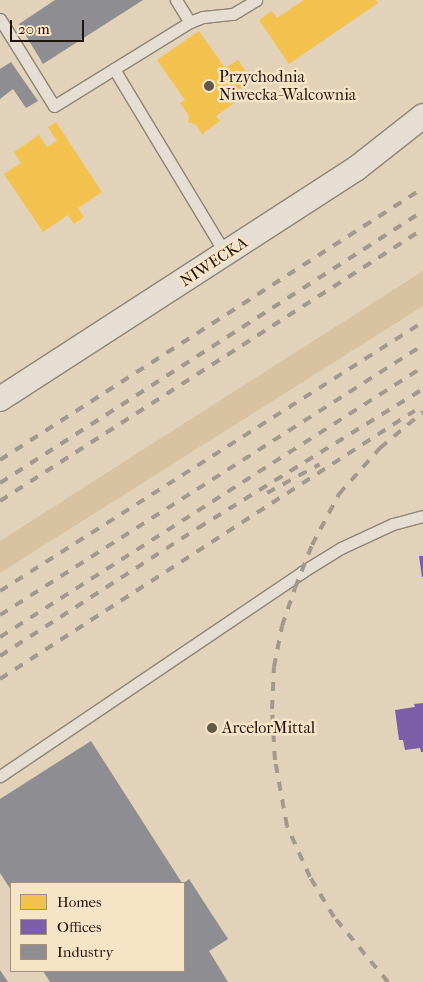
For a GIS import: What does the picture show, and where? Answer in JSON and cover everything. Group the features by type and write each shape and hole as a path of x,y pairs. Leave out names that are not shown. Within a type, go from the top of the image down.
{"street":[{"name":"NIWECKA","path":"0,400 226,255 357,168 423,116"}],"lane":[{"path":"176,0 190,22"},
{"path":"0,19 54,106 190,22 203,17 233,14 256,0"},
{"path":"114,69 226,255"},
{"path":"0,776 325,557 393,524 423,516"}],"shaded area":[{"path":"423,271 423,306 0,573 0,541"}],"building: Homes":[{"path":"304,0 376,0 378,3 289,64 259,20 272,11 277,18"},
{"name":"Przychodnia Niwecka-Walcownia","path":"199,31 225,68 238,60 252,80 235,92 240,99 216,116 220,121 202,134 196,125 188,122 189,116 180,103 185,100 157,60"},
{"path":"56,122 102,192 78,208 84,217 74,224 68,215 43,232 4,174 21,163 14,152 39,135 47,147 57,141 48,127"}],"building: Offices":[{"path":"419,556 423,556 423,577 422,577"},
{"path":"423,703 423,752 421,752 420,748 405,750 403,740 399,740 395,710 415,707 414,704"}],"building: Industry":[{"path":"55,0 143,0 43,64 19,24"},
{"path":"11,62 38,101 26,108 13,89 0,99 0,69"},
{"path":"91,741 181,882 10,882 10,888 0,873 0,799"},
{"path":"189,879 228,939 209,951 228,982 50,982 44,972 185,972 185,882"},
{"path":"0,970 8,982 0,982"}],"railway":[{"path":"0,460 423,188"},
{"path":"0,483 423,211"},
{"path":"0,501 423,229"},
{"path":"0,591 423,322"},
{"path":"0,615 423,345"},
{"path":"0,637 423,367"},
{"path":"0,656 198,528 423,389"},
{"path":"0,679 415,411"},
{"path":"388,982 334,917 310,877 287,826 275,760 272,709 274,667 282,626 295,588 312,545 339,494 380,448 423,412"},
{"path":"267,493 320,464"}],"place":[{"name":"Przychodnia Niwecka-Walcownia","path":"209,86"},
{"name":"ArcelorMittal","path":"212,728"}]}
